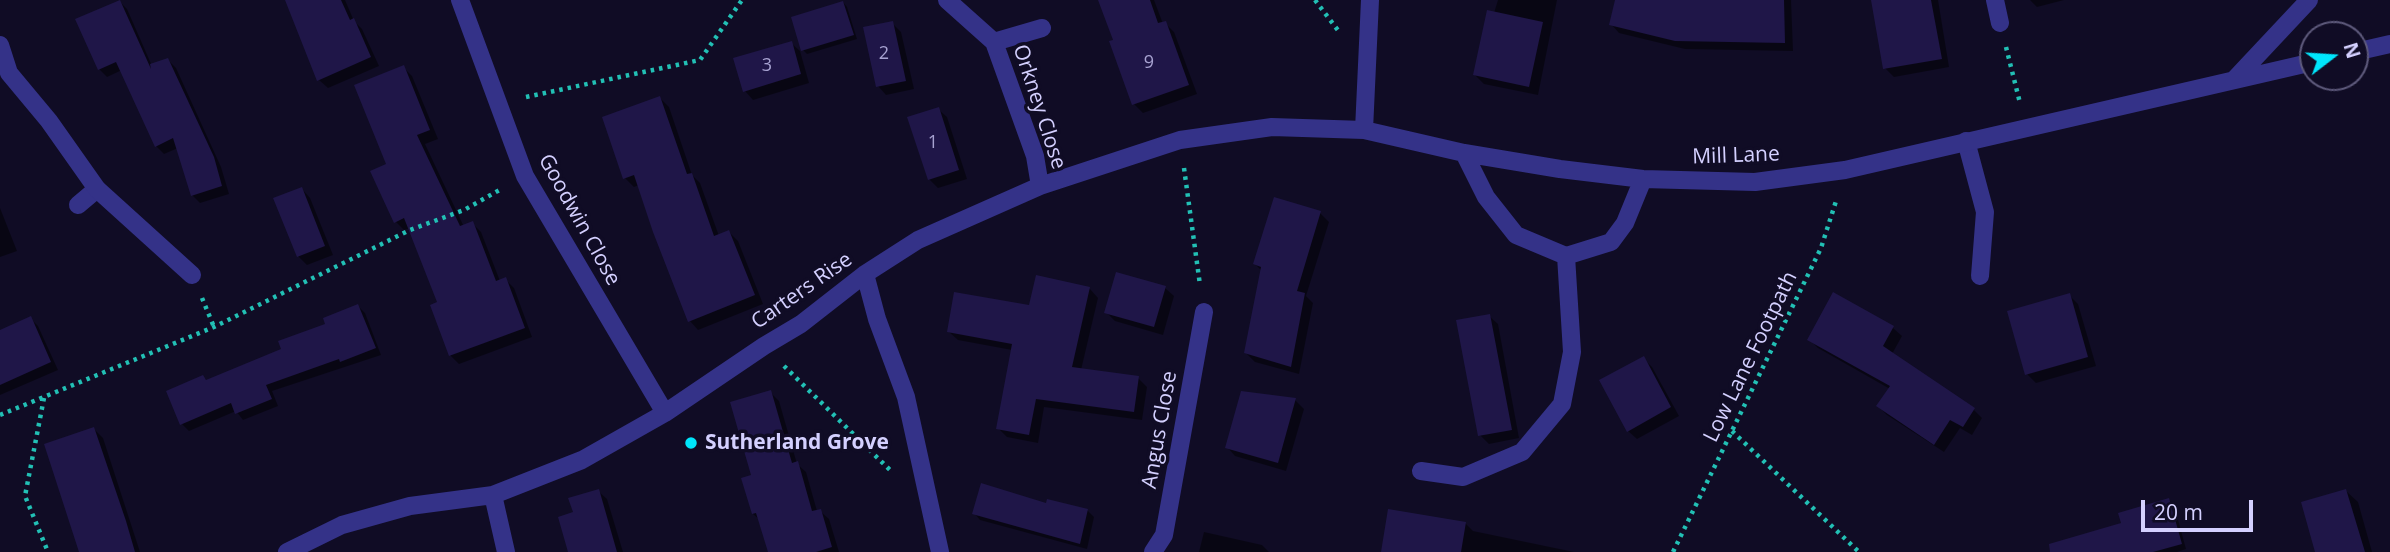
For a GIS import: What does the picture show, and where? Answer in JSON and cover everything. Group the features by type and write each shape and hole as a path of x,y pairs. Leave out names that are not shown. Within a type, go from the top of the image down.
{"street":[{"name":"Goodwin Close","path":"460,0 525,176 665,413"},
{"name":"Orkney Close","path":"947,0 994,42 1035,156 1040,186"},
{"path":"1364,130 1370,0"},
{"path":"1995,0 2000,23"},
{"path":"2234,80 2309,0"},
{"name":"Orkney Close","path":"994,42 1042,27"},
{"path":"2369,49 2390,44"},
{"path":"0,45 9,73 97,189 192,275"},
{"path":"2369,54 2390,61"},
{"name":"Mill Lane","path":"1364,130 1464,153 1560,169 1643,179 1755,182 1844,170 2299,65"},
{"name":"Carters Rise","path":"287,552 342,525 396,510 493,495 582,460 665,413 801,324 865,274 918,240 1040,186 1180,140 1272,127 1364,130"},
{"path":"1966,141 1985,212 1980,276"},
{"path":"1464,153 1486,197 1516,235 1566,256 1611,242 1625,223 1643,179"},
{"path":"78,205 97,189"},
{"path":"1421,471 1463,477 1522,452 1562,404 1572,352 1566,256"},
{"path":"865,274 877,319 906,397 940,552"},
{"name":"Angus Close","path":"1153,552 1164,535 1203,312"},
{"path":"493,495 506,552"}],"path":[{"path":"498,103 700,60 742,0"},
{"path":"2000,23 2026,128"},
{"path":"1180,140 1203,312"},
{"name":"Low Lane Footpath","path":"1673,552 1821,248 1844,170"},
{"path":"0,415 214,327 399,236 464,210 525,176"},
{"path":"764,346 929,509"},
{"path":"44,397 25,496 48,552"},
{"path":"1732,431 1858,552"}],"building":[{"path":"120,0 151,69 150,64 168,58 214,157 222,186 191,196 173,138 155,147 116,62 98,70 75,19"},
{"path":"285,0 341,0 350,20 354,18 371,57 317,81"},
{"path":"1098,0 1150,0 1158,23 1166,21 1189,85 1132,105 1109,41 1113,40"},
{"path":"1615,0 1784,0 1785,43 1675,41 1609,25"},
{"path":"1871,0 1931,0 1942,59 1883,69"},
{"path":"843,1 854,35 801,51 791,17"},
{"path":"1487,10 1543,22 1529,87 1473,75"},
{"path":"893,21 906,81 876,87 863,27"},
{"path":"792,41 801,74 743,92 733,58"},
{"path":"404,65 430,130 417,135 460,226 473,221 496,281 506,277 525,328 449,356 430,305 437,302 404,218 394,223 370,171 386,164 354,85"},
{"path":"660,96 687,174 692,173 714,236 729,230 755,295 688,322 634,175 623,179 602,117"},
{"path":"939,107 959,170 928,180 907,117"},
{"path":"302,187 325,246 297,257 273,198"},
{"path":"1274,197 1321,211 1297,291 1305,293 1291,367 1244,353 1261,267 1253,264"},
{"path":"1116,272 1166,286 1154,327 1104,313"},
{"path":"1036,275 1090,287 1072,367 1139,376 1134,412 1036,399 1029,435 996,429 1012,344 947,332 954,292 1029,305"},
{"path":"1833,292 1894,326 1883,346 1975,408 1963,427 1950,420 1934,445 1876,406 1890,386 1807,340"},
{"path":"2070,293 2088,357 2025,375 2007,311"},
{"path":"358,304 376,348 266,385 272,399 235,414 231,403 180,425 166,391 203,375 206,380 281,349 278,341 325,324 323,318"},
{"path":"1490,314 1512,430 1478,436 1456,320"},
{"path":"31,316 51,362 0,385 0,330"},
{"path":"1644,356 1671,407 1627,432 1599,380"},
{"path":"771,390 792,463 798,461 812,511 821,509 832,547 816,552 768,552 756,513 752,514 741,478 751,475 730,402"},
{"path":"1241,391 1296,398 1278,463 1225,448"},
{"path":"94,427 135,552 79,552 44,444"},
{"path":"981,483 1046,503 1047,499 1088,509 1080,544 972,514"},
{"path":"599,489 617,552 568,552 558,517 573,512 568,498"},
{"path":"2346,489 2365,552 2315,552 2301,502"},
{"path":"2169,498 2182,544 2153,552 2050,552 2049,544 2121,523 2118,513"},
{"path":"1388,509 1466,522 1461,552 1381,552"}],"place":[{"name":"Sutherland Grove","path":"691,443"}]}
